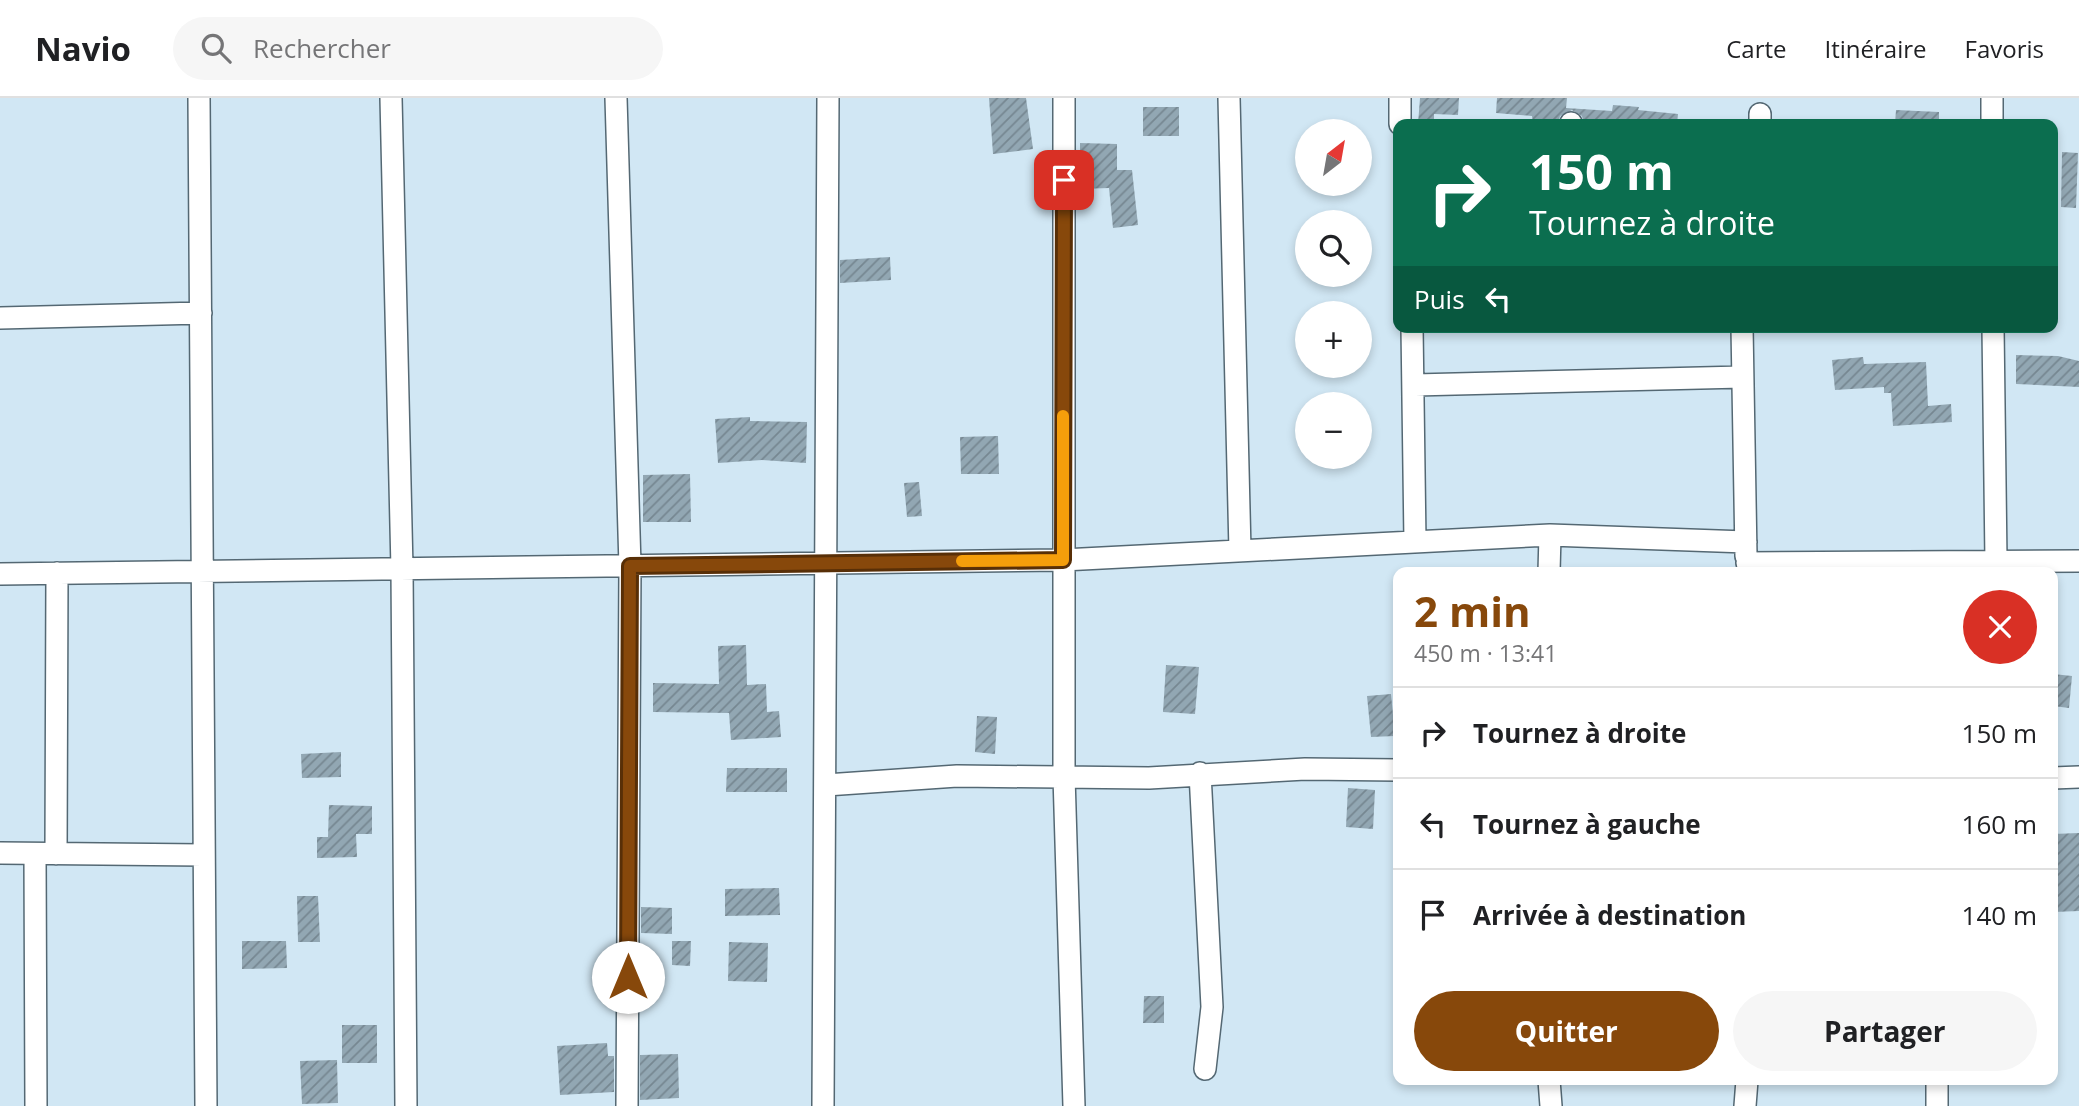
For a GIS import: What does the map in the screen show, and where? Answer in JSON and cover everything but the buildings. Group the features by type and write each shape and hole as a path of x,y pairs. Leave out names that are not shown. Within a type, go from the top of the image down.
{"street":[{"path":"199,98 206,1106"},
{"path":"391,98 402,569 406,1106"},
{"path":"616,98 630,566 627,1106"},
{"path":"823,1106 828,98"},
{"path":"1064,98 1064,776 1074,1106"},
{"path":"1229,98 1240,551"},
{"path":"1400,98 1400,119"},
{"path":"1992,98 1992,119"},
{"path":"0,318 201,313"},
{"path":"1412,333 1415,542"},
{"path":"1742,333 1746,559"},
{"path":"1993,333 1996,561"},
{"path":"1415,385 1742,377"},
{"path":"0,574 1063,560 1550,535 1746,559 2079,561"},
{"path":"1549,567 1550,535"},
{"path":"36,1106 57,573"},
{"path":"826,785 957,776 1149,778 1200,773 1393,770"},
{"path":"1200,773 1212,1007 1205,1069"},
{"path":"2058,778 2079,777"},
{"path":"0,853 203,855"},
{"path":"1549,1085 1551,1106"},
{"path":"1745,1106 1747,1085"},
{"path":"1937,1085 1937,1106"}],"slow traffic":[{"path":"962,561 1063,560 1063,416"}],"route":[{"path":"628,977 630,566 1063,560 1064,180"}]}
